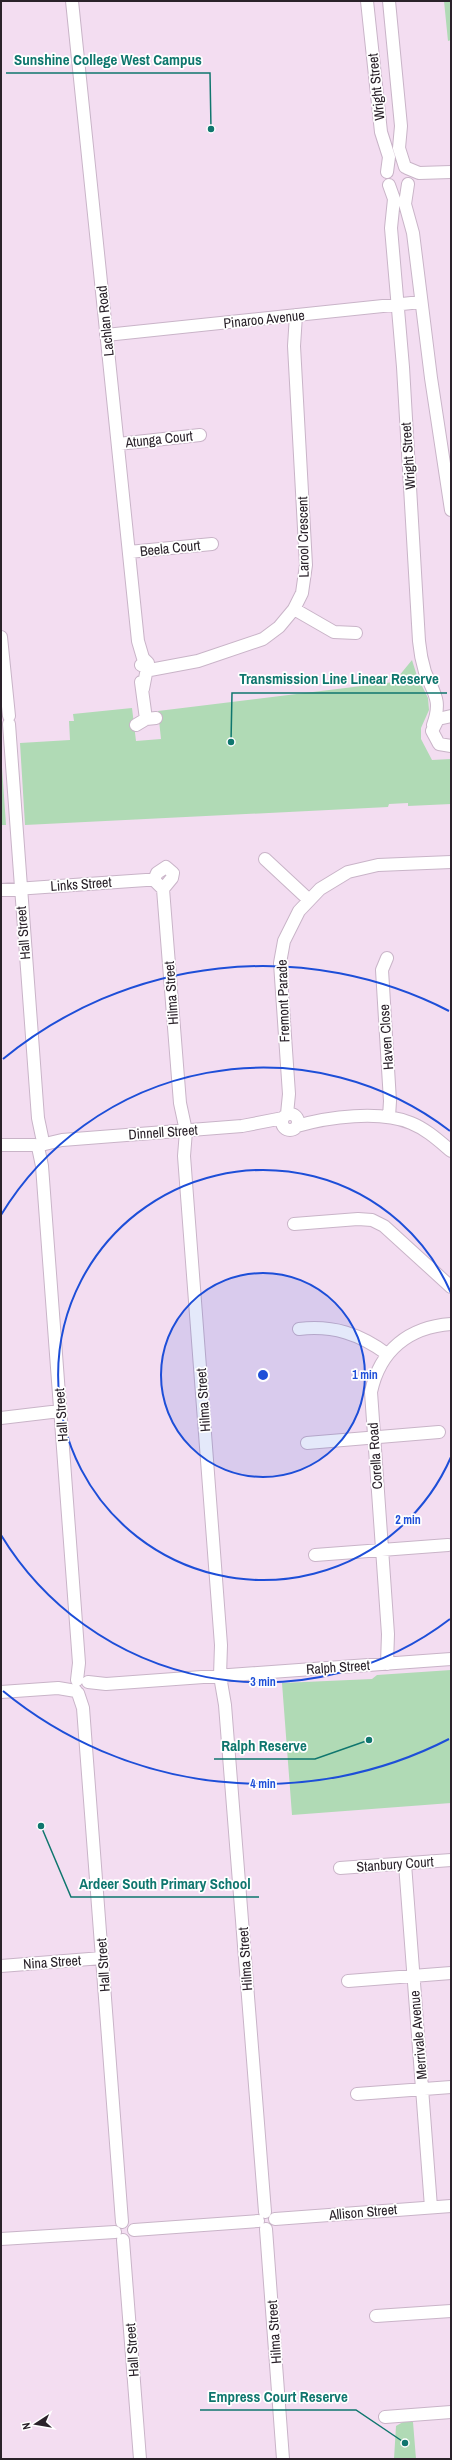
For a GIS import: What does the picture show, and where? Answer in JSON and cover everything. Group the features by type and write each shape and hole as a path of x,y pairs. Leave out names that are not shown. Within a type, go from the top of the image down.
{"street":[{"name":"Lachlan Road","path":"72,1 138,641 146,668"},
{"name":"Wright Street","path":"367,1 381,132 390,157 387,172"},
{"name":"Wright Street","path":"389,1 401,126 399,148 406,167"},
{"path":"432,174 408,183 400,189 389,185 386,180 387,172 395,165 406,167 416,172 432,174 451,172"},
{"path":"406,167 410,175 405,204 412,233 451,510"},
{"name":"Wright Street","path":"389,185 394,199 391,226 398,305 419,641 424,667 437,699 437,712 434,726"},
{"name":"Pinaroo Avenue","path":"106,335 421,302"},
{"name":"Larool Crescent","path":"146,668 198,661 253,644 270,634 294,609 303,588 306,565 292,316"},
{"name":"Atunga Court","path":"118,444 200,435"},
{"name":"Beela Court","path":"129,552 212,544"},
{"path":"294,609 334,632 356,633"},
{"name":"Hall Street","path":"1,637 6,692 4,720 10,748 102,1958 120,2231 140,2459"},
{"path":"146,668 143,689 146,721"},
{"path":"451,716 440,718 434,726 433,734 436,742 444,746 451,746"},
{"path":"265,859 308,899"},
{"name":"Fremont Parade","path":"290,1119 280,962 284,941 292,922 308,899 336,878 360,868 378,865 451,862"},
{"name":"Links Street","path":"1,890 159,884"},
{"name":"Hilma Street","path":"159,884 180,1103 283,2459"},
{"name":"Haven Close","path":"387,958 382,970 390,1101 389,1117"},
{"name":"Dinnell Street","path":"1,1145 264,1124 290,1119 318,1120 389,1117 418,1126 451,1151"},
{"path":"294,1224 372,1220 384,1226 451,1287"},
{"name":"Corella Road","path":"391,1663 373,1437 371,1392 378,1369 387,1354 401,1340 415,1332 431,1326 451,1324"},
{"path":"299,1329 324,1328 345,1332 366,1340 387,1354"},
{"path":"1,1418 61,1414"},
{"path":"307,1442 439,1432"},
{"path":"315,1555 448,1545"},
{"name":"Ralph Street","path":"1,1692 451,1659"},
{"name":"Stanbury Court","path":"340,1868 451,1860"},
{"name":"Merrivale Avenue","path":"405,1864 432,2207"},
{"name":"Nina Street","path":"1,1966 102,1958"},
{"path":"348,1981 451,1973"},
{"path":"357,2094 451,2087"},
{"name":"Allison Street","path":"120,2231 130,2239 134,2230 451,2206"},
{"path":"1,2240 120,2231"},
{"path":"376,2316 451,2311"},
{"path":"385,2417 451,2412"}],"green space":[{"path":"444,1 451,1 451,40 448,41"},
{"path":"412,660 417,676 428,698 429,710 421,728 421,739 432,760 451,759 451,804 408,806 408,803 389,804 388,807 25,825 20,743 70,740 69,721 74,721 73,714 132,708 136,741 161,739 158,711 394,682"},
{"path":"1,753 6,825 1,825"},
{"path":"451,1670 451,1803 292,1815 282,1683 372,1679 377,1675"},
{"path":"403,2422 413,2422 416,2459 394,2459 396,2426"}],"place":[{"name":"Sunshine College West Campus","path":"211,129"},
{"name":"Transmission Line Linear Reserve","path":"231,742"},
{"name":"Ralph Reserve","path":"369,1740"},
{"name":"Ardeer South Primary School","path":"41,1826"},
{"name":"Empress Court Reserve","path":"405,2443"}]}
